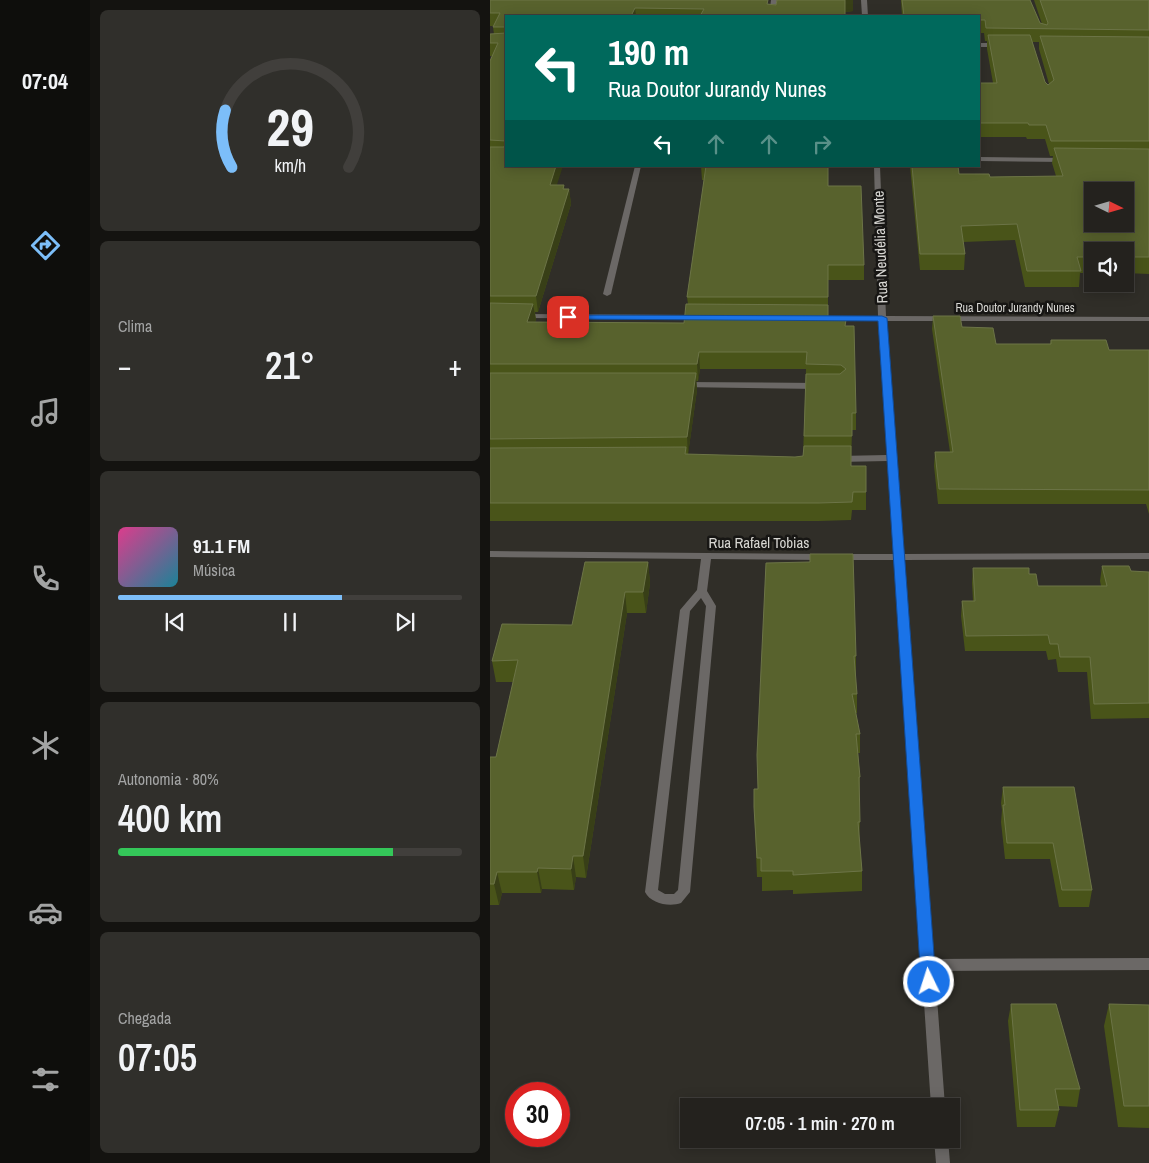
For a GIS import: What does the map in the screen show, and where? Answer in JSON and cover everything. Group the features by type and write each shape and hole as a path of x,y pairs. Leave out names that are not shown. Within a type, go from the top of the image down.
{"street":[{"path":"772,15 774,0"},
{"path":"864,0 866,15"},
{"path":"980,45 1006,45"},
{"path":"980,159 1073,160"},
{"path":"607,294 638,167"},
{"name":"Rua Neudélia Monte","path":"877,167 882,318 937,1098"},
{"path":"510,316 706,318"},
{"name":"Rua Doutor Jurandy Nunes","path":"804,318 1149,319"},
{"path":"675,385 831,386"},
{"path":"832,458 893,458"},
{"name":"Rua Rafael Tobias","path":"490,554 706,557 1149,556"},
{"path":"702,591 711,606 684,892 677,899 663,899 651,892 684,610 702,591 706,557"},
{"path":"927,965 1149,964"},
{"path":"942,1148 943,1163"}],"building":[{"path":"490,0 768,0 767,4 776,5 777,0 845,0 845,15 701,15 704,9 635,8 632,15 505,15 505,27 493,27 500,13 490,13"},
{"path":"902,0 1030,0 1040,23 1047,25 1048,23 1040,0 1149,0 1149,30 986,28 985,20 980,20 980,15 904,15"},
{"path":"505,33 505,141 490,140 490,61 498,43 490,43 490,34"},
{"path":"988,35 1030,35 1045,82 1048,85 1054,80 1040,36 1149,37 1149,141 1051,141 1046,125 980,123 980,83 997,83"},
{"path":"505,144 505,167 556,167 550,185 564,185 563,189 569,189 536,296 490,296 490,147 504,147"},
{"path":"1054,148 1149,149 1149,257 1134,257 1134,242 1084,242 1084,257 1077,257 1081,271 1027,271 1017,224 961,226 965,254 920,254 912,167 958,167 959,174 989,174 990,177 1063,176"},
{"path":"706,167 828,167 828,186 861,186 864,265 828,265 828,297 687,297"},
{"path":"490,303 533,304 527,322 684,323 686,304 828,305 828,319 846,320 845,326 854,326 856,413 852,413 852,436 804,436 806,374 840,374 846,369 841,365 806,364 807,352 699,352 697,364 490,364"},
{"path":"933,316 960,316 962,327 993,328 996,344 1051,344 1051,340 1106,340 1109,350 1149,350 1149,490 939,489 935,452 953,452"},
{"path":"490,373 696,373 687,437 490,439"},
{"path":"804,446 851,446 851,466 866,466 866,492 853,492 852,502 819,503 490,503 490,448 686,447 685,454 795,457 803,456"},
{"path":"810,554 853,554 856,656 854,656 857,694 852,694 860,734 856,734 860,777 860,822 858,822 862,871 793,875 793,871 761,871 761,858 757,858 754,789 758,789 757,755 766,563 810,562"},
{"path":"585,562 648,562 643,592 625,592 583,856 573,856 571,869 538,868 537,872 497,872 494,884 490,884 490,757 496,757 518,660 492,661 502,624 572,625"},
{"path":"1102,566 1129,566 1131,571 1149,572 1149,703 1094,704 1090,657 1060,657 1058,644 1050,644 1048,635 966,636 962,601 975,601 973,568 1029,568 1029,574 1036,574 1038,586 1107,586"},
{"path":"1003,787 1074,787 1092,890 1062,890 1053,843 1007,843"},
{"path":"1011,1004 1056,1004 1080,1089 1055,1089 1059,1110 1020,1110"},
{"path":"1109,1004 1149,1005 1149,1106 1124,1106"}],"route":[{"path":"568,317 882,318 929,982"}]}
